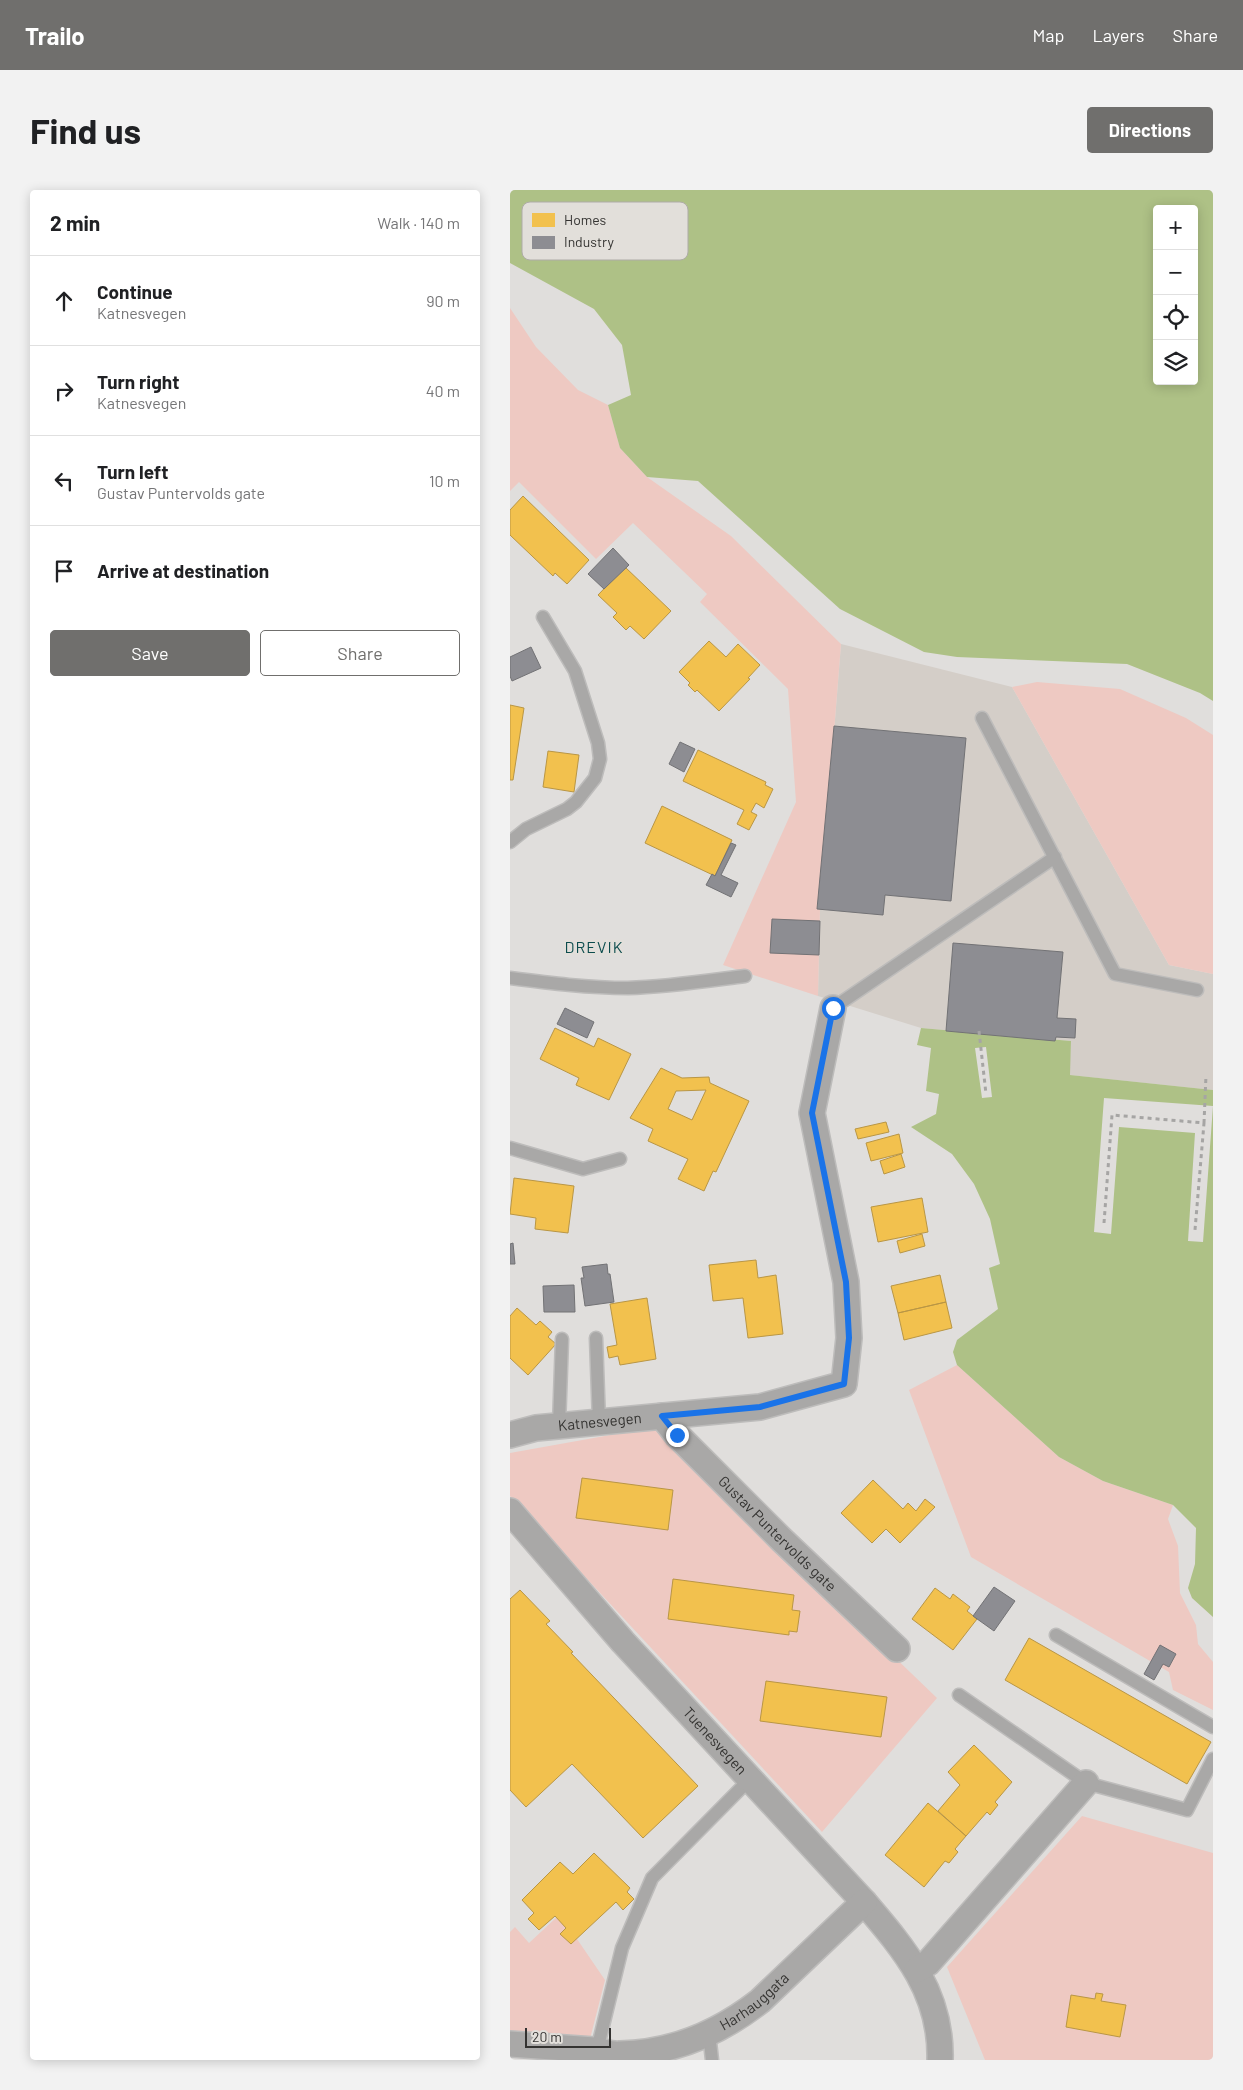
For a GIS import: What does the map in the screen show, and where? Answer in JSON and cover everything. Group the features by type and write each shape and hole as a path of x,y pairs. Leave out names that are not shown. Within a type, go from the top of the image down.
{"street":[{"name":"Katnesvegen","path":"510,1435 536,1428 559,1425 760,1407 844,1384 849,1338 846,1282 812,1113 833,1008"},
{"name":"Gustav Puntervolds gate","path":"662,1416 677,1435 782,1540 897,1649"},
{"name":"Tuenesvegen","path":"510,1511 623,1642 864,1902 888,1931 917,1970 932,2000 938,2020 940,2060"},
{"path":"917,1970 928,1963 1086,1783"},
{"name":"Harhauggata","path":"510,2044 613,2055 680,2045 727,2024 760,2001 864,1902"}],"lane":[{"path":"510,842 526,829 567,809 576,802 595,778 600,759 598,743 575,671 543,617"},
{"path":"982,718 1115,974 1197,990"},
{"path":"833,1008 1055,857"},
{"path":"510,978 572,986 626,988 745,976"},
{"path":"510,1148 583,1169 620,1160"},
{"path":"559,1425 562,1338"},
{"path":"596,1338 599,1422"},
{"path":"1056,1635 1213,1727"},
{"path":"959,1695 1086,1783 1187,1810 1213,1758"},
{"path":"613,2055 622,1948 652,1878 692,1840 750,1779"},
{"path":"709,2033 712,2060"}],"path":[{"path":"979,1031 986,1094"},
{"path":"1195,1230 1206,1075"},
{"path":"1104,1223 1112,1115 1204,1123"}],"shaded area":[{"path":"510,190 1213,190 1213,701 1200,693 1127,664 957,657 924,652 840,609 698,481 647,477 620,448 608,405 631,395 622,345 594,309 510,263"},
{"path":"510,308 536,347 578,390 608,405 620,448 647,477 731,536 841,644 820,909 818,996 723,965 796,802 788,689 700,602 707,594 633,523 596,559 519,482 510,491"},
{"path":"841,644 1012,687 1169,965 1213,974 1213,1090 1069,1075 1071,1041 921,1028 818,996 820,909"},
{"path":"1037,682 1120,689 1186,718 1213,735 1213,974 1169,965 1012,687"},
{"path":"921,1028 1071,1041 1070,1075 1213,1090 1213,1617 1192,1598 1188,1588 1195,1564 1196,1528 1173,1505 1103,1481 1059,1457 957,1365 953,1352 957,1340 998,1309 989,1268 1000,1264 990,1219 974,1184 952,1154 911,1127 936,1114 939,1094 926,1091 931,1048 917,1045"},
{"path":"957,1365 1059,1457 1103,1481 1173,1505 1168,1519 1178,1546 1180,1593 1196,1625 1198,1644 1213,1662 1213,1710 1173,1690 1169,1672 971,1557 909,1390"},
{"path":"655,1427 937,1698 822,1832 510,1496 510,1453"},
{"path":"1082,1816 1213,1853 1213,2060 985,2060 947,1967"},
{"path":"557,1917 577,1939 605,1980 590,2039 510,2033 510,1932 515,1927 529,1943"}],"pier":[{"path":"986,1047 992,1097 982,1098 975,1048"},
{"path":"1104,1098 1213,1106 1203,1242 1188,1241 1195,1133 1119,1127 1111,1234 1094,1232"}],"building: Homes":[{"path":"523,496 589,560 567,584 555,573 553,576 510,535 510,510"},
{"path":"625,567 671,611 644,639 630,626 626,630 613,617 617,613 598,595"},
{"path":"709,641 726,657 738,644 760,665 748,678 750,679 719,711 697,690 695,692 688,685 690,683 679,672"},
{"path":"510,705 524,708 513,780 510,780"},
{"path":"698,750 766,782 765,785 773,789 764,808 756,803 751,812 757,815 749,830 737,824 744,810 683,781"},
{"path":"548,751 579,755 574,792 543,787"},
{"path":"662,806 732,840 715,876 645,843"},
{"path":"555,1028 594,1047 598,1038 631,1054 609,1100 576,1085 579,1078 540,1059"},
{"path":"661,1068 682,1078 709,1077 710,1083 749,1101 716,1172 713,1171 704,1191 678,1179 688,1159 648,1141 653,1129 630,1118","holes":["706,1090 692,1120 668,1109 676,1091"]},
{"path":"886,1122 889,1132 858,1139 855,1129"},
{"path":"899,1134 903,1153 871,1161 866,1143"},
{"path":"901,1154 905,1167 884,1174 880,1161"},
{"path":"514,1178 574,1186 568,1233 535,1229 536,1218 510,1214"},
{"path":"922,1198 928,1232 878,1242 871,1207"},
{"path":"922,1234 925,1246 900,1253 897,1241"},
{"path":"756,1260 758,1278 776,1275 783,1334 748,1338 743,1298 713,1301 709,1265"},
{"path":"940,1275 946,1302 898,1313 891,1286"},
{"path":"647,1298 656,1359 620,1365 618,1356 609,1358 607,1347 617,1345 610,1304"},
{"path":"946,1302 952,1328 904,1340 898,1313"},
{"path":"517,1308 536,1325 540,1321 552,1332 548,1337 556,1344 528,1375 510,1358 510,1316"},
{"path":"582,1478 673,1490 668,1530 576,1518"},
{"path":"873,1480 903,1509 908,1503 916,1511 925,1499 935,1507 900,1543 886,1529 872,1543 841,1513"},
{"path":"673,1579 794,1595 792,1610 800,1611 797,1632 789,1631 789,1635 668,1619"},
{"path":"935,1588 950,1599 953,1594 970,1607 967,1611 977,1619 953,1650 912,1619"},
{"path":"520,1590 550,1621 546,1624 573,1652 571,1653 698,1786 643,1838 572,1764 526,1807 510,1790 510,1599"},
{"path":"1029,1638 1211,1742 1187,1784 1005,1680"},
{"path":"766,1681 887,1697 881,1737 760,1721"},
{"path":"974,1745 1012,1782 995,1802 998,1805 990,1815 987,1812 966,1836 938,1811 960,1785 948,1772"},
{"path":"928,1803 966,1836 955,1849 958,1852 949,1863 945,1861 924,1887 885,1855"},
{"path":"594,1853 630,1888 627,1892 634,1899 623,1910 616,1902 571,1944 560,1934 566,1928 555,1916 539,1930 528,1919 534,1913 522,1900 560,1862 573,1874"},
{"path":"1096,1993 1103,1994 1101,2001 1126,2005 1120,2037 1066,2027 1071,1995 1095,1999"}],"building: Industry":[{"path":"613,548 629,565 604,589 588,574"},
{"path":"531,647 541,668 512,681 510,676 510,657"},
{"path":"834,726 966,738 951,901 885,895 883,915 817,909"},
{"path":"680,742 695,749 684,772 669,764"},
{"path":"731,843 736,845 721,875 738,883 731,897 706,885 712,874 715,876"},
{"path":"772,919 820,921 819,955 770,953"},
{"path":"953,943 1063,952 1057,1018 1076,1019 1075,1038 1056,1037 1055,1041 946,1031"},
{"path":"565,1008 594,1022 587,1038 557,1024"},
{"path":"513,1243 515,1264 510,1264 510,1244"},
{"path":"607,1264 614,1302 585,1306 581,1278 584,1278 582,1267"},
{"path":"574,1285 575,1312 544,1312 543,1286"},
{"path":"994,1587 1015,1601 994,1631 973,1616"},
{"path":"1160,1645 1176,1654 1169,1667 1163,1664 1154,1680 1144,1674"}],"district":[{"name":"DREVIK","path":"594,947"}],"route":[{"path":"677,1435 662,1416 760,1407 844,1384 849,1338 846,1282 812,1113 833,1008"}]}
